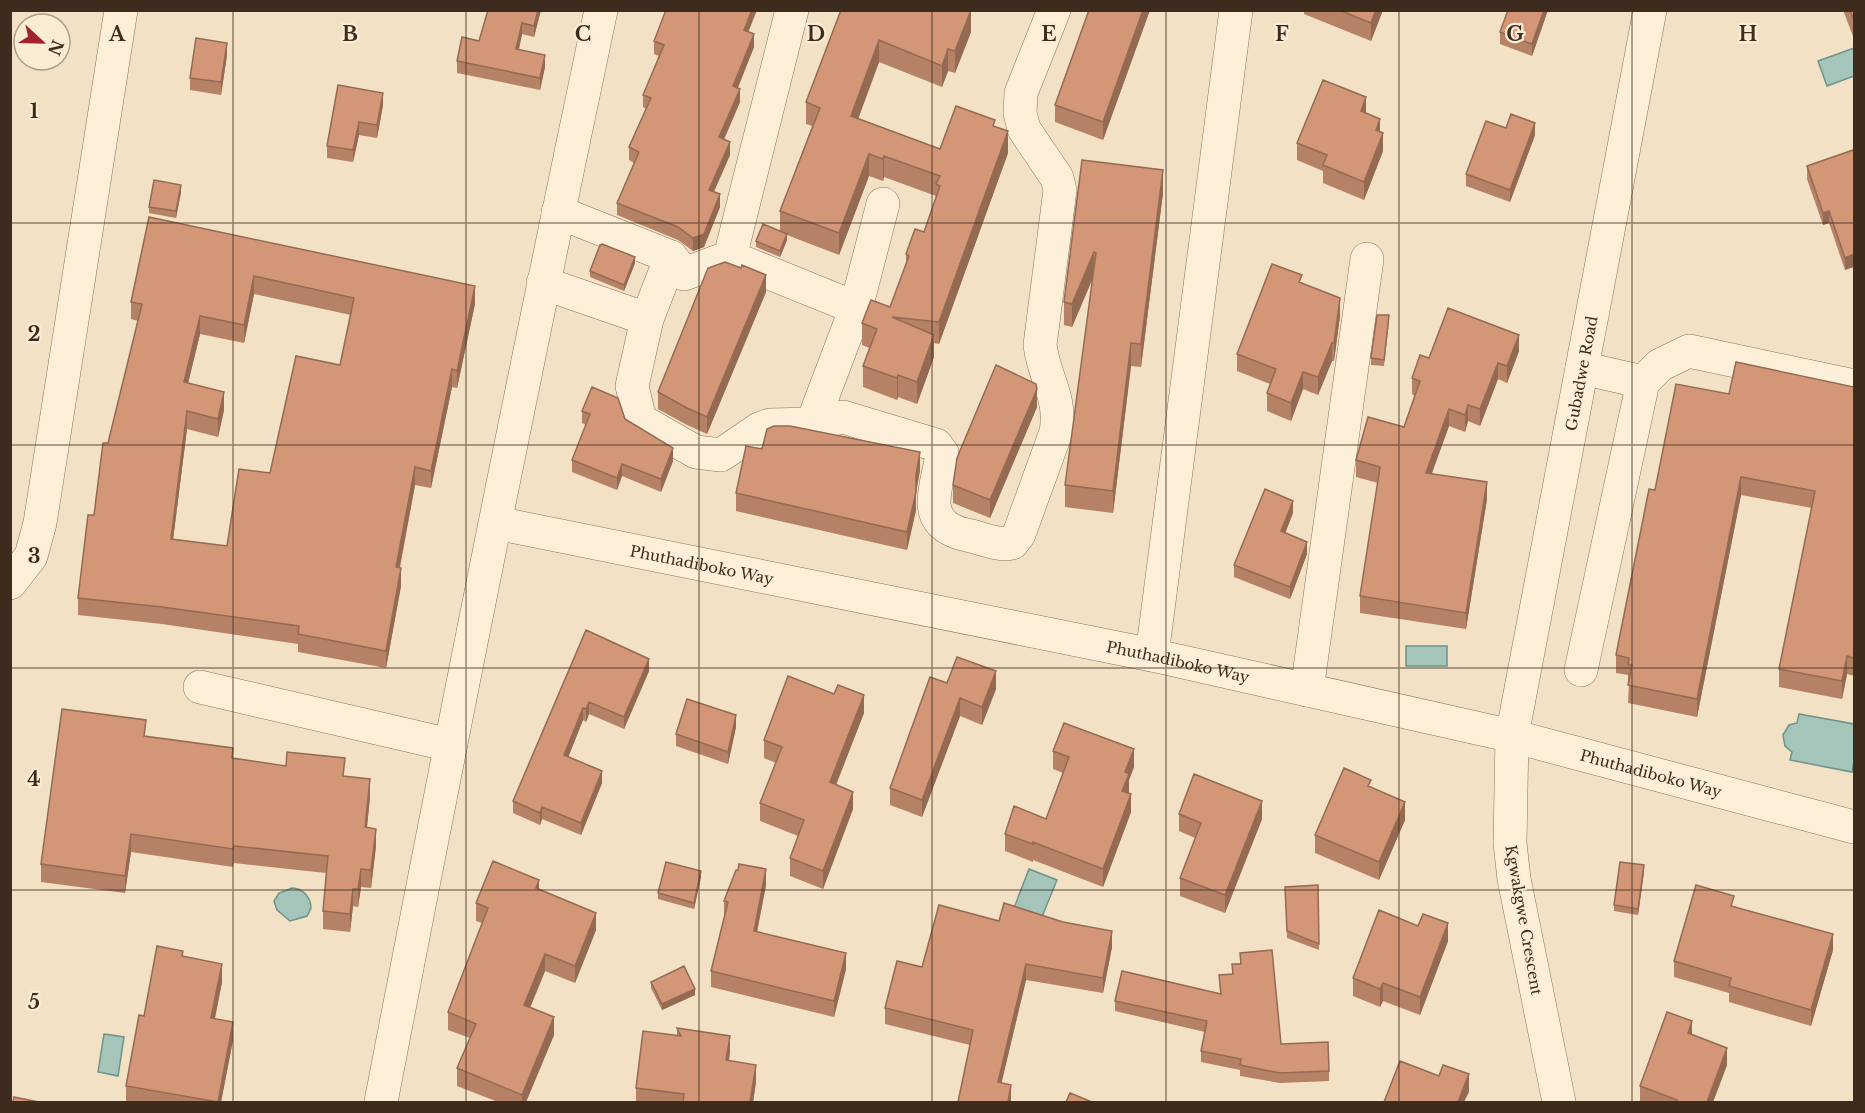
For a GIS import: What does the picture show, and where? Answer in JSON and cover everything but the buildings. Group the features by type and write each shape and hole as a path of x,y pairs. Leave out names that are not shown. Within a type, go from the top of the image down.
{"street":[{"path":"10,583 32,556 40,524 121,10"},
{"path":"381,1102 543,283 601,10"},
{"path":"730,257 792,10"},
{"path":"671,257 646,319 632,386 640,420 696,452 721,455 759,429 770,425 812,424 843,417 936,445 942,456 933,496 934,508 944,525 953,531 1002,544 1011,543 1018,534 1056,432 1058,418 1057,405 1041,360 1040,345 1060,190 1057,178 1024,129 1020,113 1021,93 1054,10"},
{"path":"1152,655 1236,10"},
{"name":"Gubadwe Road","path":"1512,736 1650,10"},
{"path":"812,424 856,308 883,204"},
{"path":"558,212 671,257 684,274 730,257 856,308"},
{"path":"1307,690 1366,259"},
{"path":"543,283 646,319"},
{"path":"1581,670 1643,382 1660,365 1689,351 1854,386"},
{"path":"1582,368 1643,382"},
{"name":"Phuthadiboko Way","path":"496,523 1152,655 1512,736 1854,827"},
{"path":"200,687 450,745"},
{"name":"Kgwakgwe Crescent","path":"1512,736 1510,843 1514,879 1559,1102"}],"water":[{"path":"1854,48 1854,76 1827,86 1818,61"},
{"path":"1406,646 1447,646 1447,666 1406,666"},
{"path":"1799,714 1854,724 1852,772 1790,760 1792,752 1785,746 1783,735 1789,725 1797,723"},
{"path":"1029,869 1057,880 1039,924 1012,913"},
{"path":"292,888 306,894 311,908 307,916 290,921 277,910 274,901 279,893"},
{"path":"104,1034 124,1037 118,1076 98,1072"}]}
